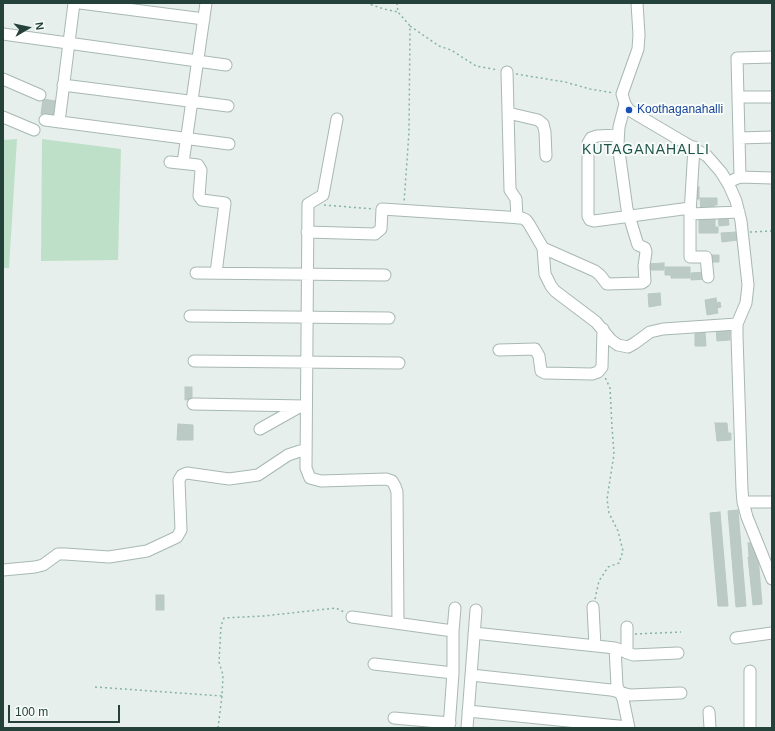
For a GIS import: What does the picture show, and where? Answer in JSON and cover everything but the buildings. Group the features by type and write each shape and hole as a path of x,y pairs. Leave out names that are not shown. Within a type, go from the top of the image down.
{"street":[{"path":"58,122 74,3"},
{"path":"80,3 138,7 204,19"},
{"path":"183,163 206,3"},
{"path":"543,248 595,271 607,284 642,283 645,281 644,266 646,248 638,245 629,216 618,144 618,135 624,104 622,94 638,49 639,35 637,3"},
{"path":"3,34 226,65"},
{"path":"740,177 737,58 772,57"},
{"path":"508,72 510,190 516,199 517,218"},
{"path":"3,79 40,95"},
{"path":"63,85 228,106"},
{"path":"739,97 772,97"},
{"path":"624,104 629,110 708,156 728,183 736,201 742,232 748,285 746,303 737,324 743,502 747,517 772,579"},
{"path":"508,113 538,120 543,124 546,156"},
{"path":"3,117 34,130"},
{"path":"337,119 323,195 308,204 307,317 304,406 306,468 310,478 321,481 386,479 392,481 395,486 397,492 398,623"},
{"path":"45,120 229,144"},
{"path":"618,135 597,136 591,138 588,143 588,216 590,220 594,221 629,216 690,211 739,212"},
{"path":"739,138 772,137"},
{"path":"694,148 690,211 690,257 706,257 708,277"},
{"path":"170,162 198,164 201,170 199,196 202,200 225,203 216,273"},
{"path":"728,183 740,177 772,178"},
{"path":"307,232 376,234 381,229 382,209 522,218 526,220 543,248 545,274 551,286 555,291 603,329 611,340 618,345 628,347 650,332 663,328 737,324"},
{"path":"196,273 385,275"},
{"path":"190,316 389,318"},
{"path":"499,350 535,349 539,356 541,371 549,374 592,374 598,372 602,366 603,329"},
{"path":"194,360 399,363"},
{"path":"193,404 304,406"},
{"path":"260,429 304,406"},
{"path":"3,570 43,565 58,554 109,557 147,551 177,537 181,530 179,480 182,475 187,473 229,479 258,475 288,455 300,451 306,451"},
{"path":"743,502 772,502"},
{"path":"593,607 595,646"},
{"path":"394,718 449,725 453,673 452,630 455,608"},
{"path":"467,728 476,610"},
{"path":"352,617 452,630"},
{"path":"627,631 627,653"},
{"path":"474,633 615,648 633,655 678,653"},
{"path":"736,638 772,633"},
{"path":"468,711 629,727 623,699 617,686 615,648"},
{"path":"374,664 453,673"},
{"path":"750,671 750,728"},
{"path":"471,675 611,690 630,695 681,693"},
{"path":"709,712 710,728"}],"path":[{"path":"366,3 398,12"},
{"path":"397,3 398,12 410,26 409,132 404,210"},
{"path":"322,205 382,209"},
{"path":"742,232 772,231"},
{"path":"593,607 599,580 608,567 619,562 622,551 618,531 610,513 607,499 614,454 610,388 604,374 598,372"},
{"path":"218,728 223,676 219,662 221,626 224,618 264,616 336,608 352,617"},
{"path":"627,631 681,632"},
{"path":"95,687 222,696"}],"green space":[{"path":"17,139 9,268 3,268 3,140"},
{"path":"42,139 121,149 118,260 41,261"}],"place":[{"name":"Koothaganahalli","path":"629,110"}],"district":[{"name":"KUTAGANAHALLI","path":"646,150"}]}
